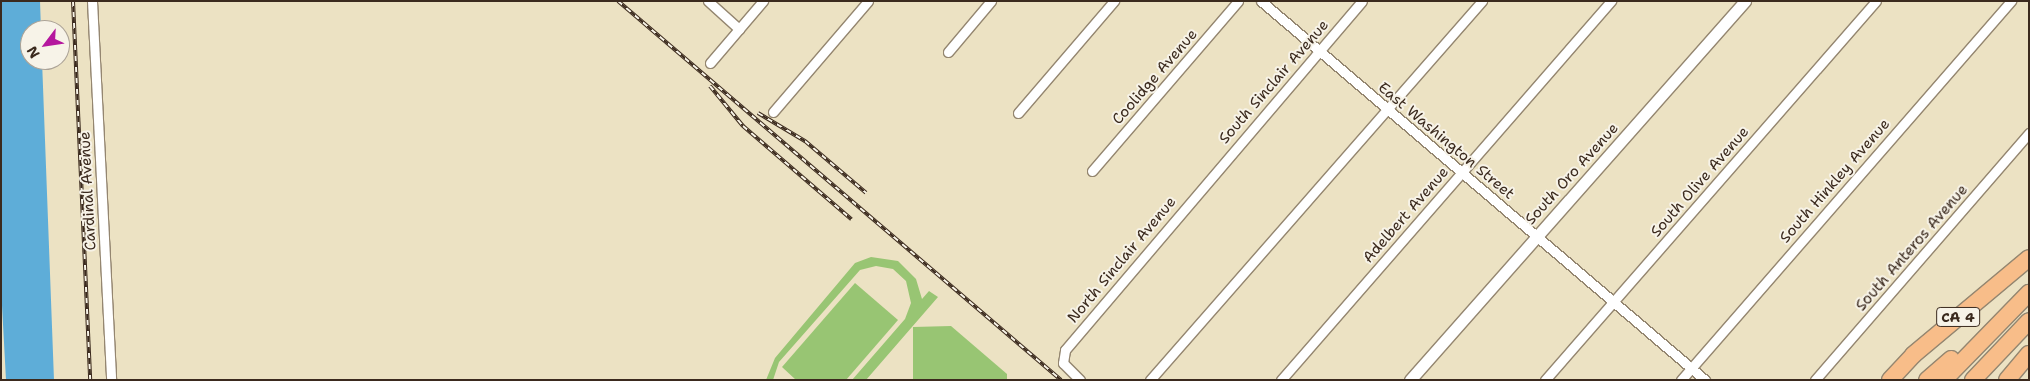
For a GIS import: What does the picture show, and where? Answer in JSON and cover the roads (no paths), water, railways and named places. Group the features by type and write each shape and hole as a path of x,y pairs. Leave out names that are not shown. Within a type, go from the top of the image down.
{"highway":[{"name":"CA 4","path":"1890,380 1901,367 2029,258"},
{"path":"1944,380 2029,293"},
{"path":"1972,380 2029,321"},
{"path":"1927,380 1970,343 1980,342"},
{"path":"2007,380 2029,354"}],"street":[{"name":"Cardinal Avenue","path":"92,1 111,380"},
{"path":"708,1 739,29"},
{"path":"710,63 763,1"},
{"path":"773,112 868,1"},
{"path":"948,52 991,1"},
{"path":"1018,113 1114,1"},
{"name":"Coolidge Avenue","path":"1092,171 1238,1"},
{"name":"East Washington Street","path":"1261,1 1705,380"},
{"name":"South Sinclair Avenue","path":"1206,182 1362,1"},
{"path":"1150,380 1482,1"},
{"name":"Adelbert Avenue","path":"1281,380 1612,1"},
{"name":"South Oro Avenue","path":"1410,380 1745,1"},
{"name":"South Olive Avenue","path":"1545,380 1876,1"},
{"name":"South Hinkley Avenue","path":"1681,380 2011,1"},
{"name":"South Anteros Avenue","path":"1815,380 2029,134"},
{"name":"North Sinclair Avenue","path":"1080,380 1066,368 1062,358 1065,350 1206,182"}],"water":[{"path":"1,1 40,1 41,20 20,20 20,70 42,70 54,380 6,380 1,287"}],"railway":[{"path":"73,1 90,380"},
{"path":"618,1 1061,380"},
{"path":"710,86 743,126 851,219"},
{"path":"758,113 805,141 866,193"}]}
